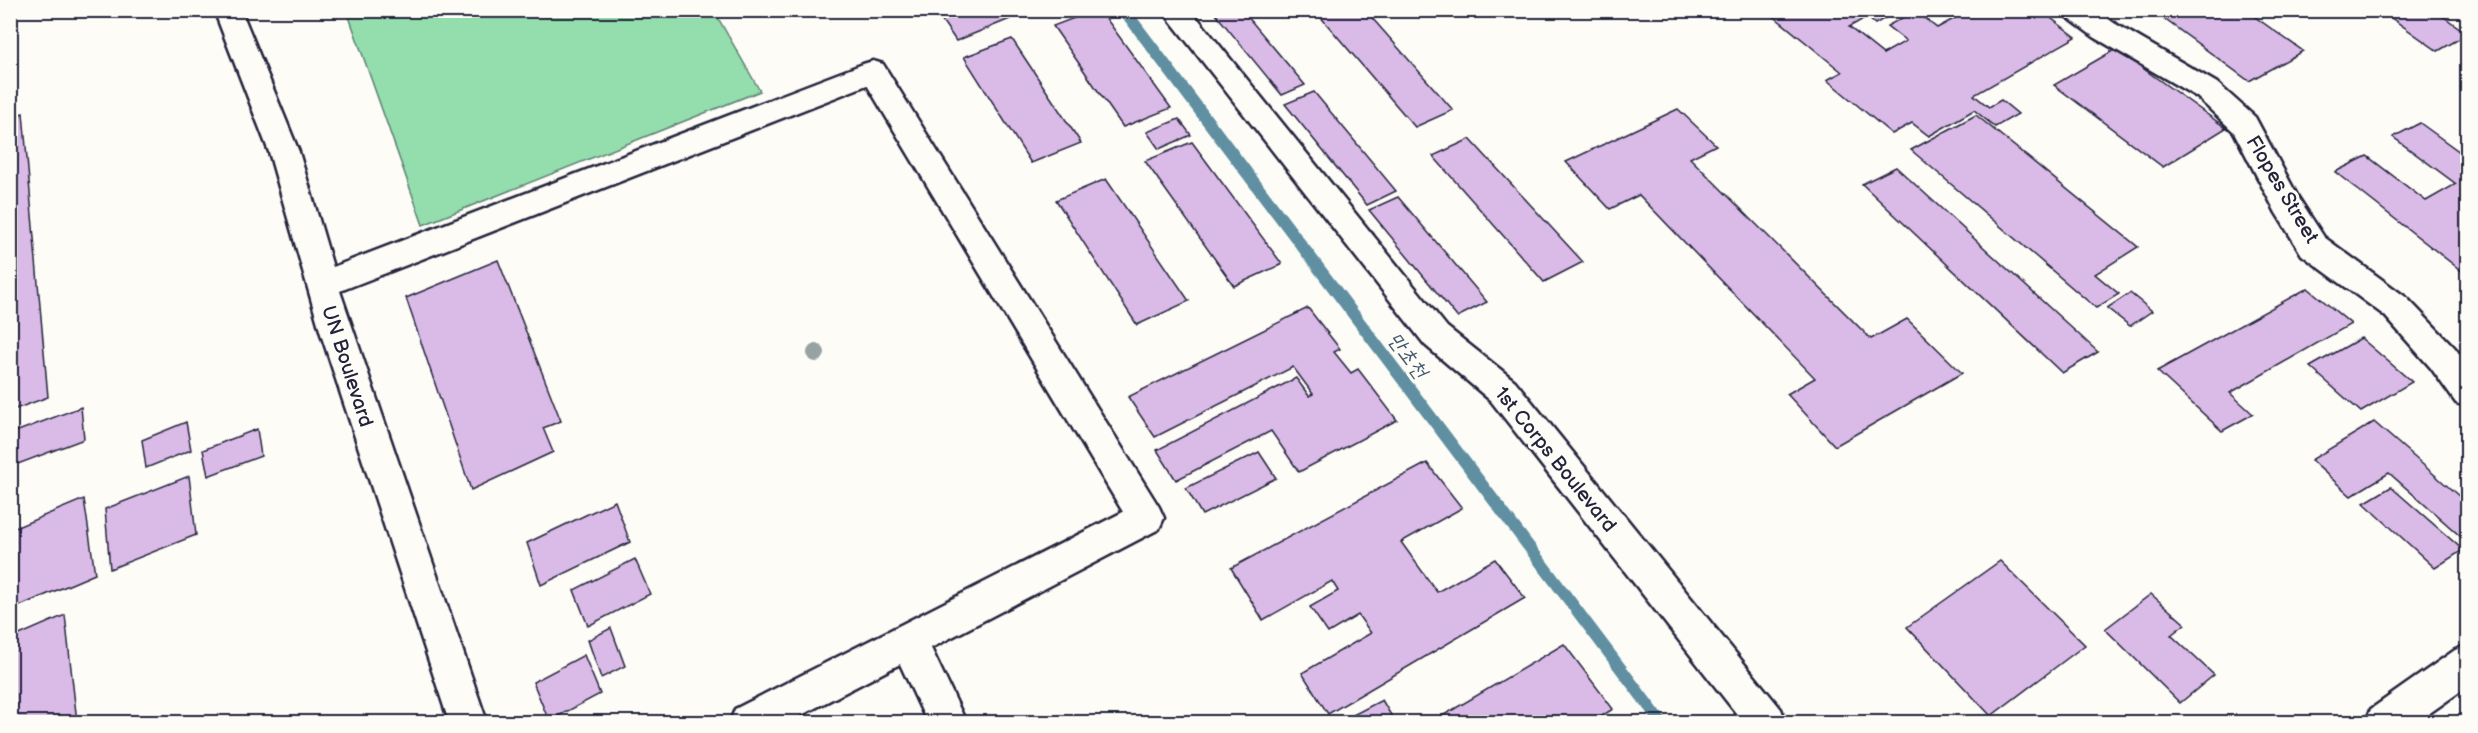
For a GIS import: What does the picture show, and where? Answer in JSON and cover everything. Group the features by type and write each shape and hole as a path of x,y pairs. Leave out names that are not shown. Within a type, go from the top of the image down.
{"lane":[{"name":"UN Boulevard","path":"227,10 284,152 322,285 468,723"},
{"name":"1st Corps Boulevard","path":"1175,10 1436,336 1503,391 1767,723"},
{"name":"Flopes Street","path":"2077,10 2104,30 2206,90 2245,125 2313,246 2396,306 2443,358 2468,393"},
{"path":"322,285 873,71 1146,518 749,723"},
{"path":"908,640 947,723"},
{"path":"2385,723 2468,663"}],"green space":[{"path":"347,11 714,11 760,91 423,225"}],"building":[{"path":"935,10 1032,10 956,41"},
{"path":"1100,10 1171,108 1123,127 1053,26"},
{"path":"1242,10 1305,85 1282,95 1214,12"},
{"path":"1328,10 1365,10 1453,110 1415,127 1318,14"},
{"path":"1766,10 1878,10 1887,17 1875,24 1867,17 1849,27 1883,54 1906,41 1887,26 1915,11 1937,28 1970,10 2040,10 2076,37 1974,95 1989,107 2001,100 2018,114 1995,127 1974,110 1929,136 1912,123 1892,134 1827,80 1842,72"},
{"path":"2152,10 2245,10 2303,51 2249,81"},
{"path":"2380,10 2434,10 2468,34 2438,51"},
{"path":"1012,39 1081,143 1031,163 964,57"},
{"path":"2116,49 2226,128 2163,167 2054,85"},
{"path":"1314,92 1396,191 1367,205 1285,104"},
{"path":"1678,109 1716,145 1690,158 1871,339 1907,319 1962,373 1835,446 1787,394 1815,378 1639,195 1610,209 1566,162"},
{"path":"23,113 48,397 10,411 10,117"},
{"path":"1976,115 2138,247 2095,274 2119,294 2096,308 1911,150"},
{"path":"1179,119 1191,135 1159,149 1147,132"},
{"path":"2420,123 2468,158 2468,276 2335,172 2367,156 2426,201 2456,184 2393,137"},
{"path":"1470,139 1583,262 1544,282 1433,156"},
{"path":"1192,142 1282,264 1234,286 1145,161"},
{"path":"1896,167 2098,352 2062,373 1862,184"},
{"path":"1106,179 1189,301 1137,325 1056,200"},
{"path":"1398,197 1487,302 1457,317 1369,210"},
{"path":"498,260 561,421 543,428 553,452 471,490 406,298"},
{"path":"2308,288 2351,324 2230,393 2253,414 2222,431 2157,371"},
{"path":"2130,293 2152,311 2130,326 2107,308"},
{"path":"1308,308 1340,349 1334,352 1351,373 1358,369 1397,420 1299,472 1271,431 1176,480 1157,450 1296,378 1309,396 1313,394 1293,367 1155,437 1128,397"},
{"path":"2361,338 2412,382 2361,412 2310,367"},
{"path":"81,407 84,439 10,467 10,434"},
{"path":"186,422 191,450 146,468 142,440"},
{"path":"2374,422 2468,504 2468,543 2389,473 2351,496 2311,460"},
{"path":"257,429 261,456 208,476 203,450"},
{"path":"1259,452 1276,478 1202,515 1186,488"},
{"path":"1427,463 1462,508 1401,542 1437,592 1495,559 1525,598 1328,714 1302,673 1371,633 1358,615 1328,633 1310,607 1338,591 1332,581 1263,620 1231,568"},
{"path":"189,476 196,535 110,569 105,509"},
{"path":"2391,487 2463,550 2435,568 2364,503"},
{"path":"84,499 95,574 10,610 10,530"},
{"path":"615,501 630,542 541,585 527,543"},
{"path":"635,559 650,594 588,626 574,590"},
{"path":"2000,561 2085,645 1991,716 1907,627"},
{"path":"2151,594 2185,624 2171,635 2214,675 2180,703 2105,629"},
{"path":"65,615 77,722 10,722 10,639"},
{"path":"611,628 625,666 601,678 588,640"},
{"path":"1564,644 1613,709 1592,722 1432,722"},
{"path":"584,655 600,694 549,721 533,682"},
{"path":"1382,700 1395,722 1352,722 1349,717"}],"waterway":[{"name":"만초천","path":"1124,10 1661,722"}]}
